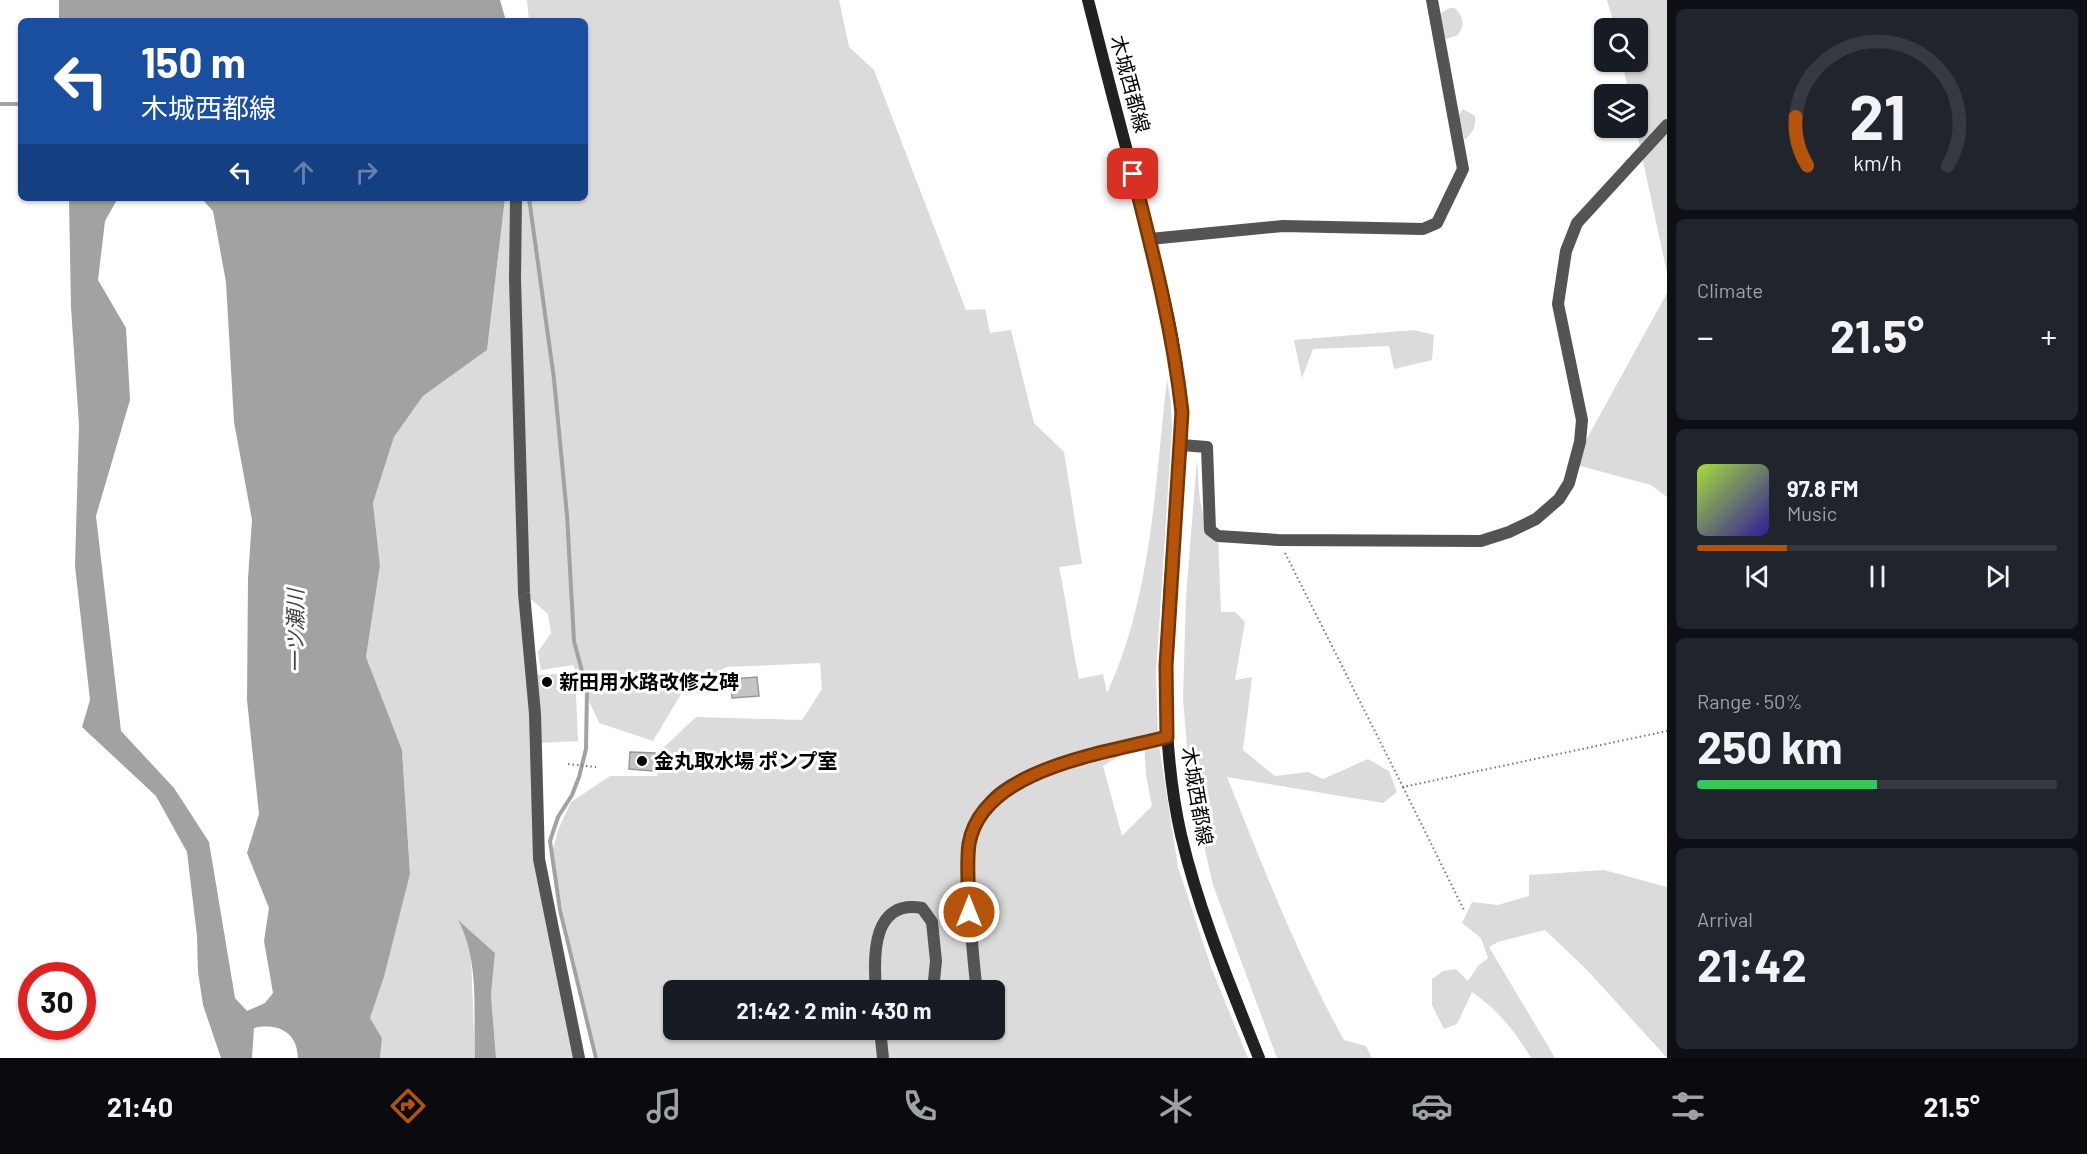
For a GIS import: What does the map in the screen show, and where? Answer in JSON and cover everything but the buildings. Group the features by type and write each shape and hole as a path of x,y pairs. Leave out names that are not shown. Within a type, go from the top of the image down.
{"main road":[{"name":"木城西都線","path":"1088,0 1164,294 1178,370 1182,412 1181,445 1166,666 1167,737 1181,834 1207,924 1259,1058"}],"street":[{"path":"1150,239 1283,226 1423,229 1437,223 1463,169 1432,0"},
{"path":"1181,445 1207,447 1210,530 1218,536 1278,540 1481,541 1509,532 1536,519 1559,500 1569,483 1580,442 1582,420 1558,304 1566,250 1577,223 1667,125"},
{"path":"516,201 515,279 524,593 535,714 539,859 579,1058"},
{"path":"976,980 969,912 969,844 975,826 990,802 1002,791 1029,776 1110,750 1167,737"},
{"path":"876,980 877,939 883,922 892,911 907,905 922,908 932,922 936,961 934,980"},
{"path":"881,1040 883,1058"}],"path":[{"path":"1278,540 1464,910"},
{"path":"1403,787 1667,731"},
{"path":"568,764 596,766"}],"shaded area":[{"path":"527,0 839,0 849,47 874,70 966,310 985,309 990,333 1011,330 1034,423 1064,452 1082,564 1059,567 1079,679 1103,674 1107,693 1134,618 1143,579 1155,499 1167,379 1172,428 1156,673 1158,739 1178,867 1211,967 1248,1058 598,1058 564,918 552,853 558,830 571,802 610,776 657,776 660,751 696,717 802,720 822,689 820,663 726,667 681,694 653,741 599,723 573,665 541,670 538,652 551,633 548,614 525,594 539,859 579,1058 496,1058 491,995 495,953 459,921 467,938 471,956 475,1058 380,1058 382,1038 370,1018 384,977 410,874 402,750 366,657 380,567 373,503 394,437 423,396 487,350 505,201 588,201 588,18 529,18","holes":["1144,742 1146,775 1152,806 1122,836 1103,766"]},
{"path":"1607,0 1667,0 1667,273 1638,138 1648,138 1648,84 1627,84 1624,72 1648,72 1648,18 1612,18"},
{"path":"1450,8 1458,11 1462,18 1462,28 1458,35 1446,39 1441,30 1440,19 1442,12"},
{"path":"1463,109 1475,116 1473,129 1465,140 1458,116"},
{"path":"1667,293 1667,497 1651,485 1573,464"},
{"path":"1414,330 1434,335 1432,360 1394,369 1389,346 1313,349 1302,378 1294,340"},
{"path":"1197,459 1200,501 1206,521 1218,536 1221,612 1235,612 1245,622 1235,680 1252,677 1243,750 1275,776 1308,772 1323,779 1368,759 1389,771 1397,792 1383,803 1227,777 1281,910 1327,1008 1344,1040 1366,1046 1372,1058 1277,1058 1213,885 1190,784 1183,698 1186,597"},
{"path":"575,673 578,741 541,743 537,675"},
{"path":"1604,870 1667,887 1667,1058 1588,971 1545,930 1498,942 1489,947 1555,1058 1531,1058 1505,1022 1472,992 1457,1024 1444,1029 1432,1005 1432,979 1443,971 1456,969 1468,981 1478,966 1488,958 1481,938 1462,923 1472,902 1498,905 1529,896 1529,875"}],"water":[{"path":"59,0 500,0 505,18 59,18"},
{"name":"一ツ瀬川","path":"69,201 116,201 105,221 98,280 126,328 130,400 96,516 121,731 174,788 209,842 235,998 247,1011 265,1003 273,993 264,941 269,908 247,853 259,814 247,700 248,579 252,520 234,422 226,282 213,211 204,201 505,201 487,350 423,396 394,437 373,503 380,566 366,657 402,750 410,874 384,977 370,1018 382,1038 380,1058 298,1058 297,1049 290,1035 278,1028 262,1027 254,1028 252,1058 221,1058 203,1005 187,852 156,796 82,727 90,700 75,566 79,425 71,308"},
{"path":"458,920 495,953 491,995 496,1058 475,1058 473,969 470,952"}],"waterway":[{"path":"0,104 18,104"},
{"path":"529,201 554,379 567,515 574,641 587,690 586,749 572,795 558,817 550,841 560,910 596,1058"}],"place":[{"name":"新田用水路改修之碑","path":"547,682"},
{"name":"金丸取水場 ポンプ室","path":"642,761"}],"route":[{"path":"969,912 969,844 975,826 990,802 1002,791 1029,776 1110,750 1167,737 1166,666 1182,412 1178,370 1164,294 1133,174"}]}
